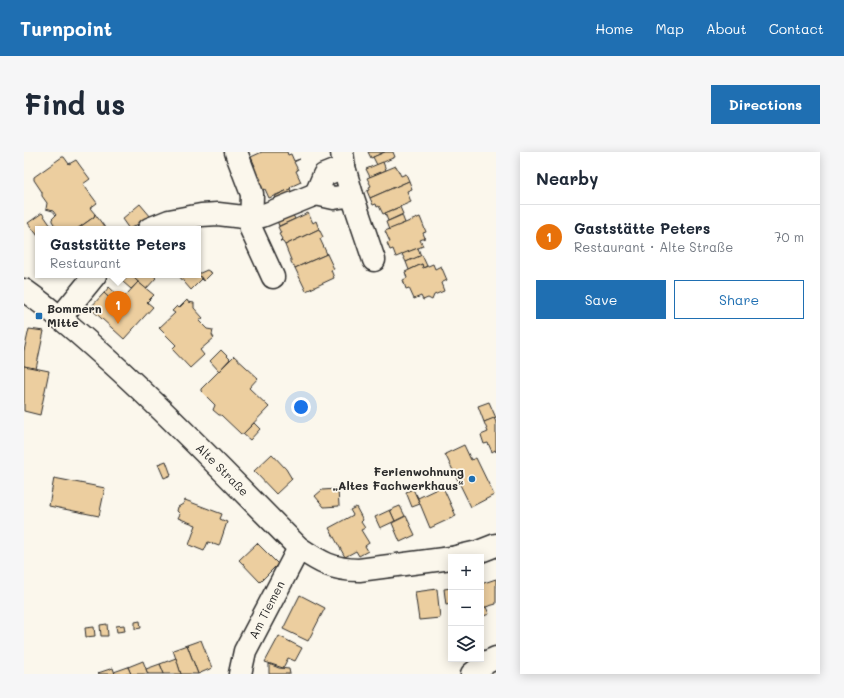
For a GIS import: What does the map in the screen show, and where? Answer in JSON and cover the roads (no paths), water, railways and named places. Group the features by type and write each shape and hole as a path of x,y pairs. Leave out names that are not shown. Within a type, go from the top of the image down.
{"street":[{"path":"236,152 252,194 251,229 273,277"},
{"path":"316,194 324,175 343,159 352,195 374,260"},
{"path":"156,226 168,221 201,215 218,214 252,218 262,216 316,194 334,198 352,195"},
{"path":"60,318 93,278"},
{"name":"Alte Straße","path":"24,290 60,318 128,377 299,548 320,562 346,570 359,570 448,558"},
{"path":"469,554 496,545"},
{"name":"Am Tiemen","path":"240,674 245,651 299,548"},
{"path":"472,674 487,662 496,658"}],"place":[{"name":"Bommern Mitte","path":"39,316"},
{"name":"Gaststätte Peters","path":"118,324"},
{"name":"Ferienwohnung „Altes Fachwerkhaus“","path":"472,479"}]}
